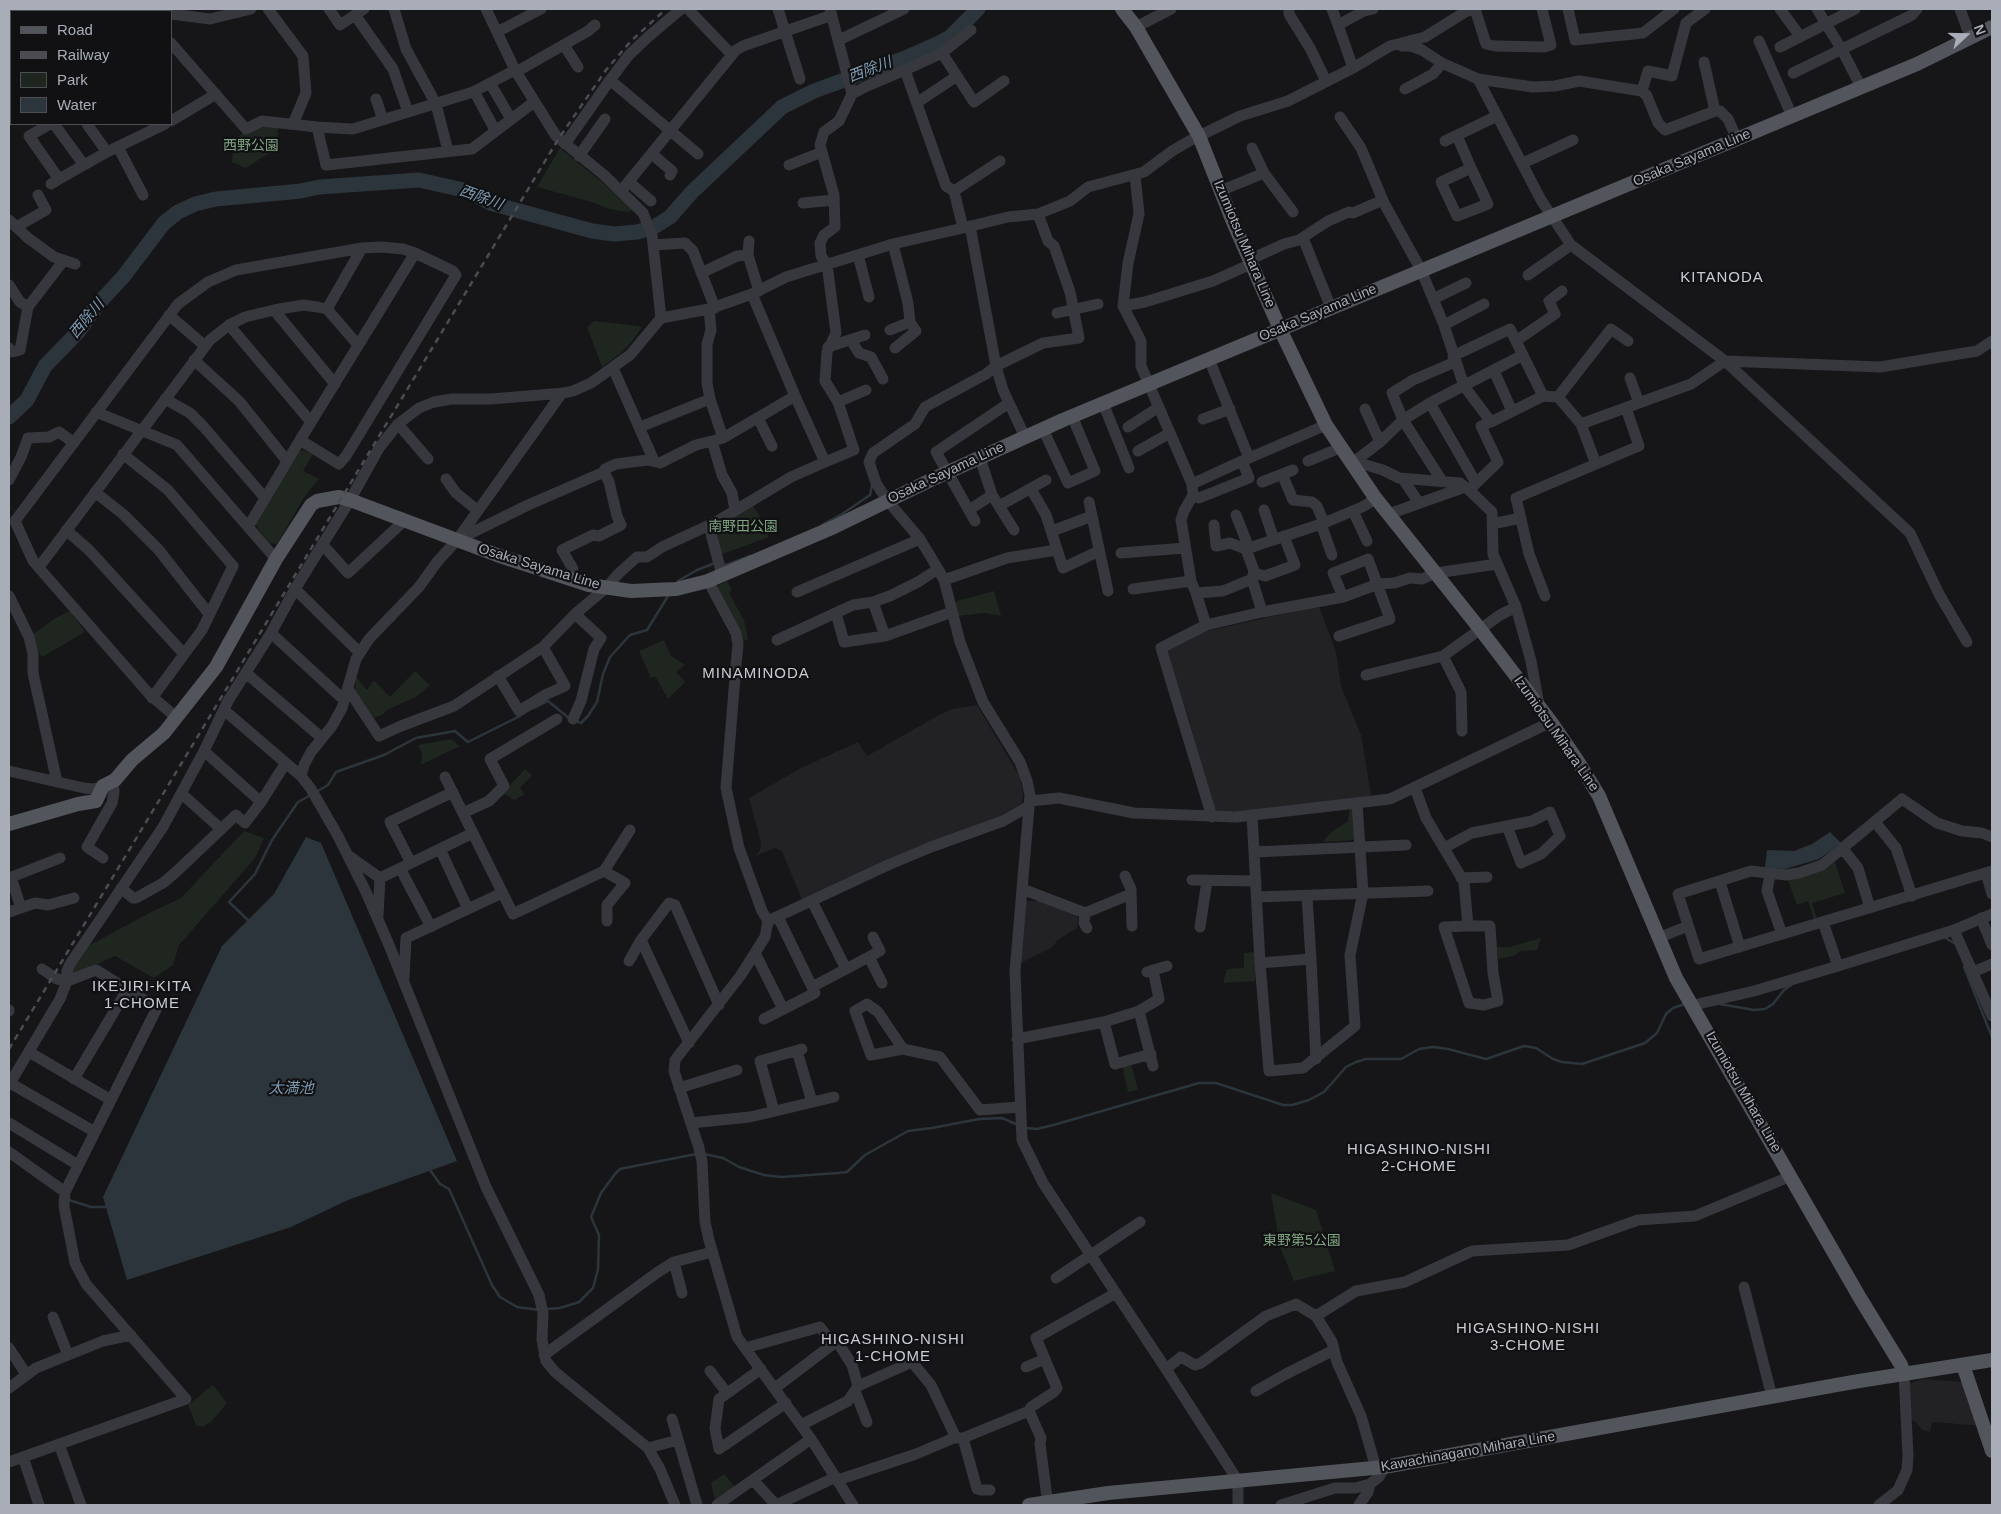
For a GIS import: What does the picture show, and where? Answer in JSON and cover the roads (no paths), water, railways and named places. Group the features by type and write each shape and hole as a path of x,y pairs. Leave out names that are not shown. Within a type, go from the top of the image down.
{"main road":[{"name":"Izumiotsu Mihara Line","path":"1122,9 1136,27 1199,136 1250,262 1326,425 1376,499 1540,707 1599,796 1676,978 1694,1005 1901,1365 1904,1374"},
{"name":"Osaka Sayama Line","path":"9,824 78,804 96,801 108,784 132,760 164,733 216,667 276,559 310,505 317,500 338,497 350,500 456,540 590,585 631,591 676,589 708,582 834,527 947,472 1072,416 1861,87 1971,39 1992,27"},
{"path":"1904,1374 1992,1360"},
{"path":"1963,1365 1992,1451"},
{"name":"Kawachinagano Mihara Line","path":"1029,1505 1048,1504 1108,1493 1380,1467 1904,1374"}],"street":[{"path":"172,14 210,19 251,9"},
{"path":"268,9 303,56 306,94 293,124"},
{"path":"329,9 340,25 360,12 393,69 408,112"},
{"path":"394,9 406,49 436,104 448,151"},
{"path":"486,9 515,71 556,136 621,191 643,213 652,240 660,318"},
{"path":"496,32 541,9"},
{"path":"565,144 620,65 648,37 681,9"},
{"path":"688,9 732,55"},
{"path":"778,9 800,80"},
{"path":"839,40 904,9"},
{"path":"1136,27 1171,9"},
{"path":"1288,9 1326,81"},
{"path":"1332,9 1353,68"},
{"path":"1338,25 1364,11 1373,9"},
{"path":"95,1132 9,1084 60,998 67,981 66,971 70,964 144,856 182,794 224,710 350,500 379,448 398,424 419,408 434,402 452,399 562,393 591,384 630,355 660,318 712,309 786,277 893,244 1008,217 1038,214 1070,202 1088,187 1144,172 1172,151 1199,136 1240,116 1288,101 1353,68 1390,46 1425,37 1469,10 1486,44 1495,46 1551,46 1542,9"},
{"path":"1568,9 1575,40 1643,33 1674,9 1686,23"},
{"path":"1642,91 1648,71 1672,76 1686,23 1705,9"},
{"path":"1780,9 1800,36"},
{"path":"1817,9 1827,23 1861,87"},
{"path":"1780,46 1854,9"},
{"path":"1794,73 1912,14 1916,9"},
{"path":"1960,9 1971,39"},
{"path":"621,191 732,55 743,46 831,12 852,92 839,121 824,132 820,145 834,200 835,227 824,235 820,243 820,256 827,264 836,333 828,348 825,381 838,402 854,450"},
{"path":"172,45 246,129 262,121 317,128 352,129 474,91 588,32 595,25"},
{"path":"852,92 942,53 971,30"},
{"path":"1422,50 1425,37"},
{"path":"1759,42 1792,116"},
{"path":"564,44 578,67"},
{"path":"1390,46 1411,46 1422,50 1442,63 1478,79 1533,87 1555,86 1579,81 1642,91 1647,96 1661,128 1665,130 1715,111 1720,112 1728,119 1736,139"},
{"path":"942,53 974,102 1004,81"},
{"path":"1704,62 1715,111"},
{"path":"1405,89 1433,74 1442,63"},
{"path":"908,68 946,186 954,191 966,227 996,366 1003,390 1025,437"},
{"path":"918,102 957,76"},
{"path":"1478,79 1551,216 1571,246 1724,361 1910,533 1939,594 1967,642"},
{"path":"610,80 698,154"},
{"path":"490,83 511,119"},
{"path":"474,91 495,130"},
{"path":"172,120 216,94"},
{"path":"376,99 383,120"},
{"path":"317,128 326,165 472,149 534,102"},
{"path":"1445,141 1497,116"},
{"path":"1340,117 1361,148 1383,200 1422,270 1444,325 1464,386 1491,422"},
{"path":"580,156 605,119"},
{"path":"48,125 29,136 55,181 107,152 163,125"},
{"path":"55,125 84,165"},
{"path":"88,125 107,152"},
{"path":"1457,136 1472,168 1488,204 1457,216 1441,182 1472,168"},
{"path":"1523,163 1574,140"},
{"path":"118,147 143,195"},
{"path":"1252,148 1264,173 1293,212"},
{"path":"789,165 822,152"},
{"path":"652,154 672,171 670,175"},
{"path":"954,191 1000,161"},
{"path":"1220,191 1264,173"},
{"path":"1135,174 1140,214 1128,263 1124,306 1141,341 1141,366 1193,490 1200,498 1248,478 1246,460 1230,409 1209,359"},
{"path":"629,182 650,201"},
{"path":"11,224 46,210 38,195"},
{"path":"803,204 834,200"},
{"path":"1124,306 1145,302 1213,281 1284,244 1303,238 1328,221 1383,200"},
{"path":"1038,214 1048,241 1054,246 1070,292 1079,338 1042,343 996,366 986,374 925,407 915,424 873,453 869,462 876,483 887,500 920,539 944,580 960,642 983,702 1020,762 1028,781 1030,795 1015,972 1020,1127 1025,1149 1043,1183 1238,1482 1238,1505"},
{"path":"9,348 12,352 20,350 28,307 69,262 54,257 11,224"},
{"path":"1303,238 1331,308"},
{"path":"652,240 685,243 693,251 702,273 712,309 711,330 707,344 707,383 718,439 722,475 732,493 735,510"},
{"path":"749,241 748,255 755,292 795,396 825,462"},
{"path":"893,244 908,303 910,322 916,331 895,348"},
{"path":"1528,275 1571,246"},
{"path":"176,717 152,698 39,567 12,526 169,315 178,304 208,282 236,270 362,248 382,247 403,249 415,253 453,271 456,275 346,456 339,464 300,440"},
{"path":"327,309 362,248"},
{"path":"248,526 415,253"},
{"path":"702,273 737,256 748,255"},
{"path":"858,255 869,297"},
{"path":"1433,299 1466,283"},
{"path":"9,285 20,302 28,307"},
{"path":"1516,341 1556,314 1549,301 1562,291"},
{"path":"1057,313 1098,304"},
{"path":"1444,325 1484,304"},
{"path":"39,567 194,360 205,346 229,324 245,317 302,305 327,309 358,345"},
{"path":"274,310 335,384"},
{"path":"169,315 205,346"},
{"path":"890,330 910,322"},
{"path":"229,324 311,422"},
{"path":"1442,481 1403,420 1392,393 1510,329 1543,396"},
{"path":"1558,397 1610,329 1628,341"},
{"path":"828,348 865,335"},
{"path":"851,340 859,353 871,357 883,379"},
{"path":"1581,424 1691,384 1724,361 1880,367 1977,351 1992,341"},
{"path":"1351,464 1380,442 1403,420 1430,403 1523,355"},
{"path":"194,360 239,401 287,461"},
{"path":"613,368 654,461"},
{"path":"1494,371 1512,411"},
{"path":"1630,378 1639,403"},
{"path":"838,402 866,390"},
{"path":"301,776 304,765 332,726 346,695 356,660 369,639 419,587 436,562 456,540 562,393"},
{"path":"456,540 528,505 604,472 605,468 624,462 654,461 660,463 696,445 718,439 795,396"},
{"path":"1388,514 1470,487 1498,462 1482,426 1543,396 1558,397 1581,424 1596,464"},
{"path":"640,427 710,398"},
{"path":"165,399 190,413 265,498"},
{"path":"975,521 936,452 1009,403"},
{"path":"1103,403 1129,468"},
{"path":"1430,403 1470,487 1492,512 1493,554 1516,607 1531,662 1540,707"},
{"path":"1128,427 1159,408"},
{"path":"1545,596 1529,554 1516,498 1639,446 1626,408"},
{"path":"1203,419 1230,409"},
{"path":"1365,409 1380,442"},
{"path":"96,412 177,445 276,559"},
{"path":"1042,429 1068,482 1095,471 1072,416"},
{"path":"758,418 772,446"},
{"path":"398,424 428,460"},
{"path":"1206,625 1191,581 1181,520 1193,490 1246,460 1326,425"},
{"path":"9,480 28,438 49,437 59,432 74,443"},
{"path":"1138,451 1170,432"},
{"path":"1308,461 1340,448"},
{"path":"271,633 346,695 379,736 454,706 543,647 575,614 606,588 637,557 647,557 662,547 716,522 791,477 825,462 854,450 872,457"},
{"path":"123,454 168,490 233,566 202,630 152,698"},
{"path":"980,458 995,500 1014,530"},
{"path":"1351,464 1366,465 1403,479 1460,483 1470,487"},
{"path":"570,579 572,569 562,550 593,535 599,536 622,525 616,516 609,482 604,472"},
{"path":"1262,482 1288,472 1293,500 1312,502 1318,506 1332,555"},
{"path":"446,479 456,493 477,510"},
{"path":"1403,479 1420,503"},
{"path":"969,510 1031,488 1046,480"},
{"path":"1031,488 1046,515 1063,568 1099,551"},
{"path":"94,492 124,515 158,549 209,614"},
{"path":"1214,525 1216,546 1230,543 1248,548 1322,524 1354,511 1376,499"},
{"path":"1089,502 1108,591"},
{"path":"1196,592 1223,592 1253,576 1265,576 1295,565 1264,510"},
{"path":"1354,511 1367,541"},
{"path":"1236,515 1248,548 1262,612"},
{"path":"1052,531 1092,516"},
{"path":"1492,524 1521,518"},
{"path":"322,544 348,573 405,520"},
{"path":"716,522 710,530 722,575"},
{"path":"66,530 95,556 184,654"},
{"path":"797,592 920,539"},
{"path":"1122,553 1185,548"},
{"path":"944,580 1007,558 1056,550"},
{"path":"1339,636 1390,619 1368,559 1333,573 1343,598"},
{"path":"1212,817 1161,648 1206,625 1262,612 1343,598 1378,584 1394,583 1410,578 1422,579 1436,573 1497,564"},
{"path":"777,640 853,605 873,602 918,582 938,569"},
{"path":"1133,589 1191,581"},
{"path":"708,582 736,633 738,645 726,764 726,788 739,848 762,911 773,919 815,993 764,1019"},
{"path":"295,589 360,653"},
{"path":"9,596 29,637 33,654 33,673 56,782"},
{"path":"873,602 885,636"},
{"path":"1366,675 1443,656 1500,615 1516,607"},
{"path":"836,613 844,642 885,636 952,612"},
{"path":"573,719 581,701 594,649 601,638 575,614"},
{"path":"498,676 519,711 547,694 566,686 543,647"},
{"path":"1443,656 1460,692 1462,731"},
{"path":"246,673 322,738"},
{"path":"224,710 301,776 311,790 347,854 404,982 486,1187 539,1295 543,1313 542,1340 544,1356 549,1366 648,1448 660,1469 675,1505"},
{"path":"463,813 489,801 504,786 490,759 556,719"},
{"path":"854,1505 776,1388 736,1337 705,1222 702,1161 674,1071 675,1060 720,1005 741,975 773,919 888,865 1003,821 1029,804 1059,798 1134,813 1236,817 1390,799 1551,722"},
{"path":"204,752 261,802"},
{"path":"121,888 133,898 155,888 176,872 236,815 245,823 285,764"},
{"path":"9,771 95,789 108,784 114,792 112,803 87,847 103,858"},
{"path":"445,777 513,914 604,871 630,830"},
{"path":"1415,788 1426,818 1464,882 1468,926"},
{"path":"431,927 390,822 453,792"},
{"path":"182,794 221,829"},
{"path":"1992,837 1982,833 1962,831 1937,823 1902,799 1822,865 1799,873 1786,875 1751,871 1678,894 1699,959 1989,872 1992,894"},
{"path":"1252,815 1260,963 1270,1070 1303,1068 1355,1026 1350,955 1363,894 1356,803"},
{"path":"1444,848 1472,833 1507,826 1532,821 1550,812 1560,836 1542,854 1521,863 1507,826"},
{"path":"1875,822 1896,848 1912,896"},
{"path":"380,878 473,832"},
{"path":"1254,852 1406,845"},
{"path":"440,849 468,908"},
{"path":"1843,849 1858,868 1870,908"},
{"path":"347,854 380,878"},
{"path":"21,908 10,877 60,858"},
{"path":"604,871 625,883 607,905 607,921"},
{"path":"1770,874 1767,890 1782,934"},
{"path":"1125,876 1131,889 1132,926"},
{"path":"1461,878 1487,877"},
{"path":"378,920 380,878"},
{"path":"1192,880 1256,881"},
{"path":"1200,927 1207,881"},
{"path":"1720,882 1740,947"},
{"path":"1022,888 1086,913 1131,894"},
{"path":"1257,897 1428,890"},
{"path":"404,982 406,938 502,892"},
{"path":"1307,896 1316,1058"},
{"path":"9,912 35,903 48,905 74,898"},
{"path":"812,901 846,969"},
{"path":"629,961 641,940 668,903 675,905 720,1005"},
{"path":"1086,913 1084,922 1087,928"},
{"path":"1694,1005 1754,991 1838,966 1954,930 1992,914"},
{"path":"1981,918 1992,945"},
{"path":"1824,922 1838,966"},
{"path":"1468,926 1490,926 1493,973 1498,1001 1484,1005 1469,1003 1444,927 1468,926"},
{"path":"1658,938 1688,926"},
{"path":"1954,930 1973,972 1988,997 1992,1016"},
{"path":"812,987 880,951 873,937"},
{"path":"641,940 689,1043"},
{"path":"755,953 783,1009"},
{"path":"869,957 882,983"},
{"path":"1260,963 1311,960"},
{"path":"1973,972 1992,964"},
{"path":"1018,1039 1104,1022 1139,1011 1159,999 1149,971 1167,966"},
{"path":"9,1462 186,1399 86,1284 75,1263 64,1206 65,1192 157,1008 96,970 67,981 57,979 42,969"},
{"path":"74,1079 127,990"},
{"path":"903,1049 878,1012 867,1004 855,1011 870,1055 903,1049 940,1057 980,1110 1020,1107"},
{"path":"1139,1011 1153,1066"},
{"path":"1104,1022 1115,1064 1150,1054"},
{"path":"774,1111 760,1060 800,1050 812,1102"},
{"path":"29,1052 111,1100"},
{"path":"679,1088 736,1069"},
{"path":"691,1124 750,1117 834,1097"},
{"path":"9,1123 78,1165"},
{"path":"9,1152 65,1192"},
{"path":"1316,1316 1356,1291 1404,1282 1472,1251 1568,1245 1638,1220 1694,1216 1791,1176"},
{"path":"1056,1278 1140,1222"},
{"path":"544,1356 650,1277 674,1262 712,1252"},
{"path":"674,1262 682,1293"},
{"path":"1744,1287 1772,1397"},
{"path":"753,1480 776,1505 837,1478 916,1454 1029,1411 1031,1407 1058,1388 1036,1338 1116,1293"},
{"path":"1166,1369 1181,1357 1195,1365 1201,1363 1266,1316 1296,1304 1316,1316 1324,1326 1361,1416 1380,1467 1379,1477 1370,1484 1355,1488 1335,1488 1281,1505"},
{"path":"53,1317 68,1355"},
{"path":"745,1348 820,1326 833,1344 776,1388"},
{"path":"9,1388 36,1368 103,1342 131,1335"},
{"path":"837,1341 852,1365 856,1389 867,1422"},
{"path":"9,1348 26,1374"},
{"path":"1256,1392 1284,1370 1334,1350"},
{"path":"1026,1367 1045,1360"},
{"path":"801,1426 848,1402 856,1389 912,1362 931,1385 959,1438 978,1488 990,1490"},
{"path":"761,1369 719,1398 715,1429 719,1449 786,1403"},
{"path":"710,1371 727,1393"},
{"path":"1879,1505 1898,1490 1907,1470 1904,1374"},
{"path":"1029,1411 1041,1438 1040,1444 1048,1504"},
{"path":"672,1419 697,1505"},
{"path":"718,1505 811,1439"},
{"path":"648,1448 678,1440"},
{"path":"59,1444 81,1505"},
{"path":"23,1457 39,1505"},
{"path":"1359,1505 1368,1492 1370,1484"}],"water":[{"path":"1830,832 1841,843 1819,859 1785,869 1765,868 1767,850 1794,851 1812,844"},
{"name":"太満池","path":"306,837 321,843 457,1161 348,1200 291,1227 127,1280 103,1197 222,946 274,894"}],"waterway":[{"name":"西除川","path":"9,417 27,400 45,366 79,331 97,305 123,277 164,223 178,212 195,204 216,199 301,191 319,187 419,180 468,191 490,203 592,231 614,234 637,232 654,227 670,217 692,192 782,107 814,91 905,58 939,43 950,37 978,9"},
{"name":"西除川","path":"905,58 908,65"},
{"path":"822,525 870,495 872,485"},
{"path":"722,564 726,565 750,556"},
{"path":"678,581 697,570 715,563"},
{"path":"575,721 581,723 597,702 603,674 610,657 630,635 647,630 668,596"},
{"path":"534,708 548,701 570,719"},
{"path":"316,792 328,785 336,772 384,755 416,738 455,731 468,742 520,716"},
{"path":"248,920 229,902 255,874 272,840 298,802 311,795"},
{"path":"1944,937 1954,943"},
{"path":"1964,967 1992,1037"},
{"path":"1720,1004 1754,1010 1765,1009 1773,1004 1784,990 1791,985"},
{"path":"1026,1128 1037,1129 1057,1124 1199,1083 1216,1083 1283,1105 1292,1105 1309,1100 1324,1092 1346,1067 1356,1062 1366,1059 1401,1059 1419,1049 1433,1047 1486,1059 1524,1046 1536,1048 1553,1059 1562,1062 1582,1064 1645,1043 1657,1033 1666,1014 1673,1008 1685,1004"},
{"path":"704,1154 723,1158 739,1167 764,1175 781,1177 838,1173 847,1172 865,1155 908,1131 979,1119 1002,1118 1018,1125"},
{"path":"547,1309 560,1308 579,1302 593,1288 598,1269 599,1235 591,1217 601,1193 615,1174 620,1169 696,1154"},
{"path":"430,1170 440,1184 449,1189 492,1285 500,1297 517,1307 539,1310"},
{"path":"69,1200 91,1207 106,1207"}],"railway":[{"path":"9,1049 559,138 606,70 631,41 666,9"}],"district":[{"name":"KITANODA","path":"1722,278"},
{"name":"MINAMINODA","path":"756,674"},
{"name":"IKEJIRI-KITA 1-CHOME","path":"142,996"},
{"name":"HIGASHINO-NISHI 2-CHOME","path":"1419,1158"},
{"name":"HIGASHINO-NISHI 3-CHOME","path":"1528,1338"},
{"name":"HIGASHINO-NISHI 1-CHOME","path":"893,1348"}],"park label":[{"name":"西野公園","path":"251,146"},
{"name":"南野田公園","path":"743,527"},
{"name":"東野第5公園","path":"1302,1241"}]}
